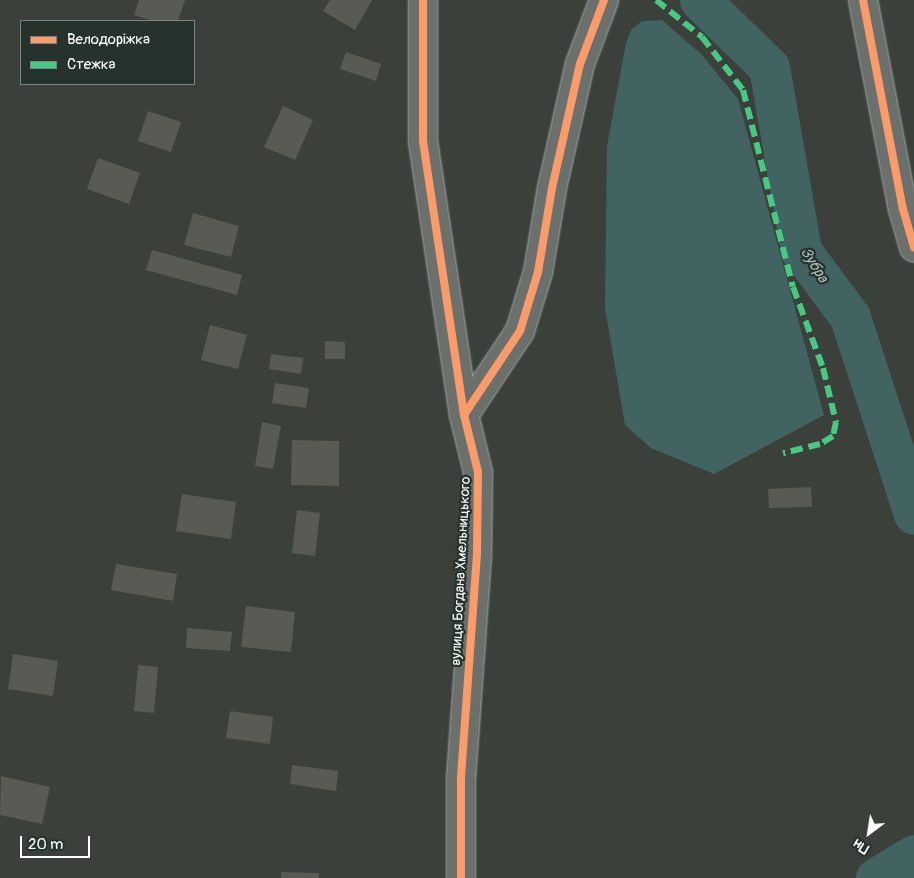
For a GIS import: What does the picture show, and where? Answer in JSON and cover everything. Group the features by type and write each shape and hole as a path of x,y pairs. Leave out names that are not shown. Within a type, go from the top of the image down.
{"street":[{"name":"вулиця Богдана Хмельницького","path":"423,0 423,141 464,415 478,472 477,554 461,779 461,878"},
{"path":"464,415 520,331 538,272 552,188 580,64 604,0"},
{"path":"863,0 903,209 914,247"}],"water":[{"path":"662,20 702,55 738,99 824,415 714,474 651,448 625,425 605,308 607,146 626,43 631,30 642,21"}],"building":[{"path":"139,0 185,0 178,20 150,20 134,15"},
{"path":"330,0 372,0 355,30 323,11"},
{"path":"346,52 381,64 376,81 340,69"},
{"path":"283,106 313,120 295,160 264,147"},
{"path":"148,111 181,122 171,152 138,141"},
{"path":"98,158 140,173 129,204 87,189"},
{"path":"193,213 239,226 231,257 184,245"},
{"path":"152,250 242,275 237,295 146,270"},
{"path":"210,325 247,335 238,369 201,360"},
{"path":"325,341 345,342 345,359 325,359"},
{"path":"271,354 303,358 301,374 269,369"},
{"path":"275,383 309,388 306,408 272,403"},
{"path":"262,422 281,426 273,469 255,466"},
{"path":"292,440 339,441 339,486 291,485"},
{"path":"811,487 812,507 769,508 768,489"},
{"path":"182,494 236,502 231,539 176,531"},
{"path":"297,510 320,513 315,556 292,553"},
{"path":"116,564 177,574 173,601 111,590"},
{"path":"246,606 295,612 291,652 241,647"},
{"path":"187,628 232,632 230,651 186,648"},
{"path":"13,654 58,661 53,696 8,689"},
{"path":"138,665 158,667 154,713 134,711"},
{"path":"230,711 273,717 270,744 226,738"},
{"path":"292,765 338,771 336,791 290,784"},
{"path":"1,776 50,787 42,824 0,815"},
{"path":"281,872 319,873 319,878 281,878"}],"waterway":[{"name":"Зубра","path":"700,0 769,67 801,251 850,317 914,514"},
{"name":"Зубра","path":"876,878 914,855"}],"marked path":[{"path":"656,0 702,37 743,90 793,287 823,368 836,422 833,436 820,444 783,453"}],"cycle path":[{"path":"423,0 423,141 464,415 478,472 477,554 461,779 461,878"},
{"path":"464,415 520,331 538,272 552,188 580,64 604,0"},
{"path":"863,0 903,209 914,247"}]}
